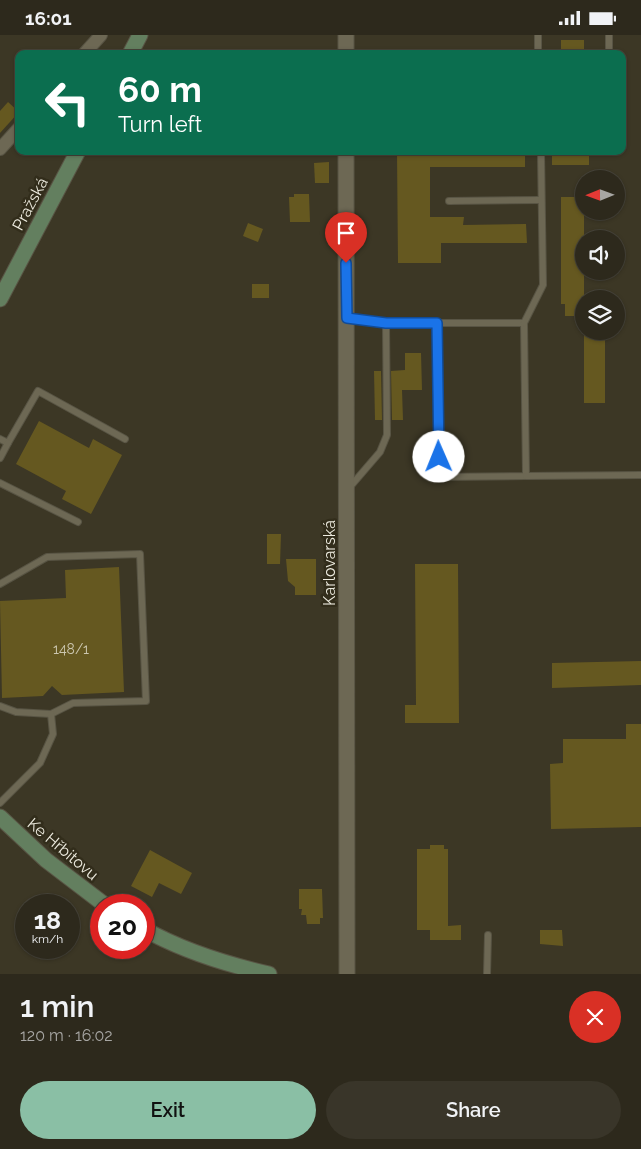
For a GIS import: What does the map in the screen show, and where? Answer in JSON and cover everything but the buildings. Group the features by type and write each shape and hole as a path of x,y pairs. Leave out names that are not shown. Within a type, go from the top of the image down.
{"main road":[{"path":"132,50 140,35"},
{"name":"Pražská","path":"0,299 76,155"},
{"name":"Ke Hřbitovu","path":"0,817 46,860 91,894"},
{"path":"155,934 196,953 235,967 269,974"}],"street":[{"path":"87,50 100,35"},
{"path":"346,35 346,50"},
{"path":"0,149 15,132"},
{"name":"Karlovarská","path":"346,155 348,974"}],"lane":[{"path":"538,35 538,50"},
{"path":"609,35 609,50"},
{"path":"526,476 524,323 543,285 541,155"},
{"path":"449,201 542,200"},
{"path":"347,318 386,323 524,323"},
{"path":"347,491 380,452 387,435 386,323"},
{"path":"437,323 439,477 641,475"},
{"path":"0,458 38,391 125,439"},
{"path":"0,439 8,443"},
{"path":"0,483 78,522"},
{"path":"0,583 47,557 140,554 146,701 73,703 51,714 16,712 0,706"},
{"path":"0,803 40,763 53,734 51,714"},
{"path":"487,974 488,935"}],"route":[{"path":"346,263 347,318 386,323 437,323 439,457"}]}
